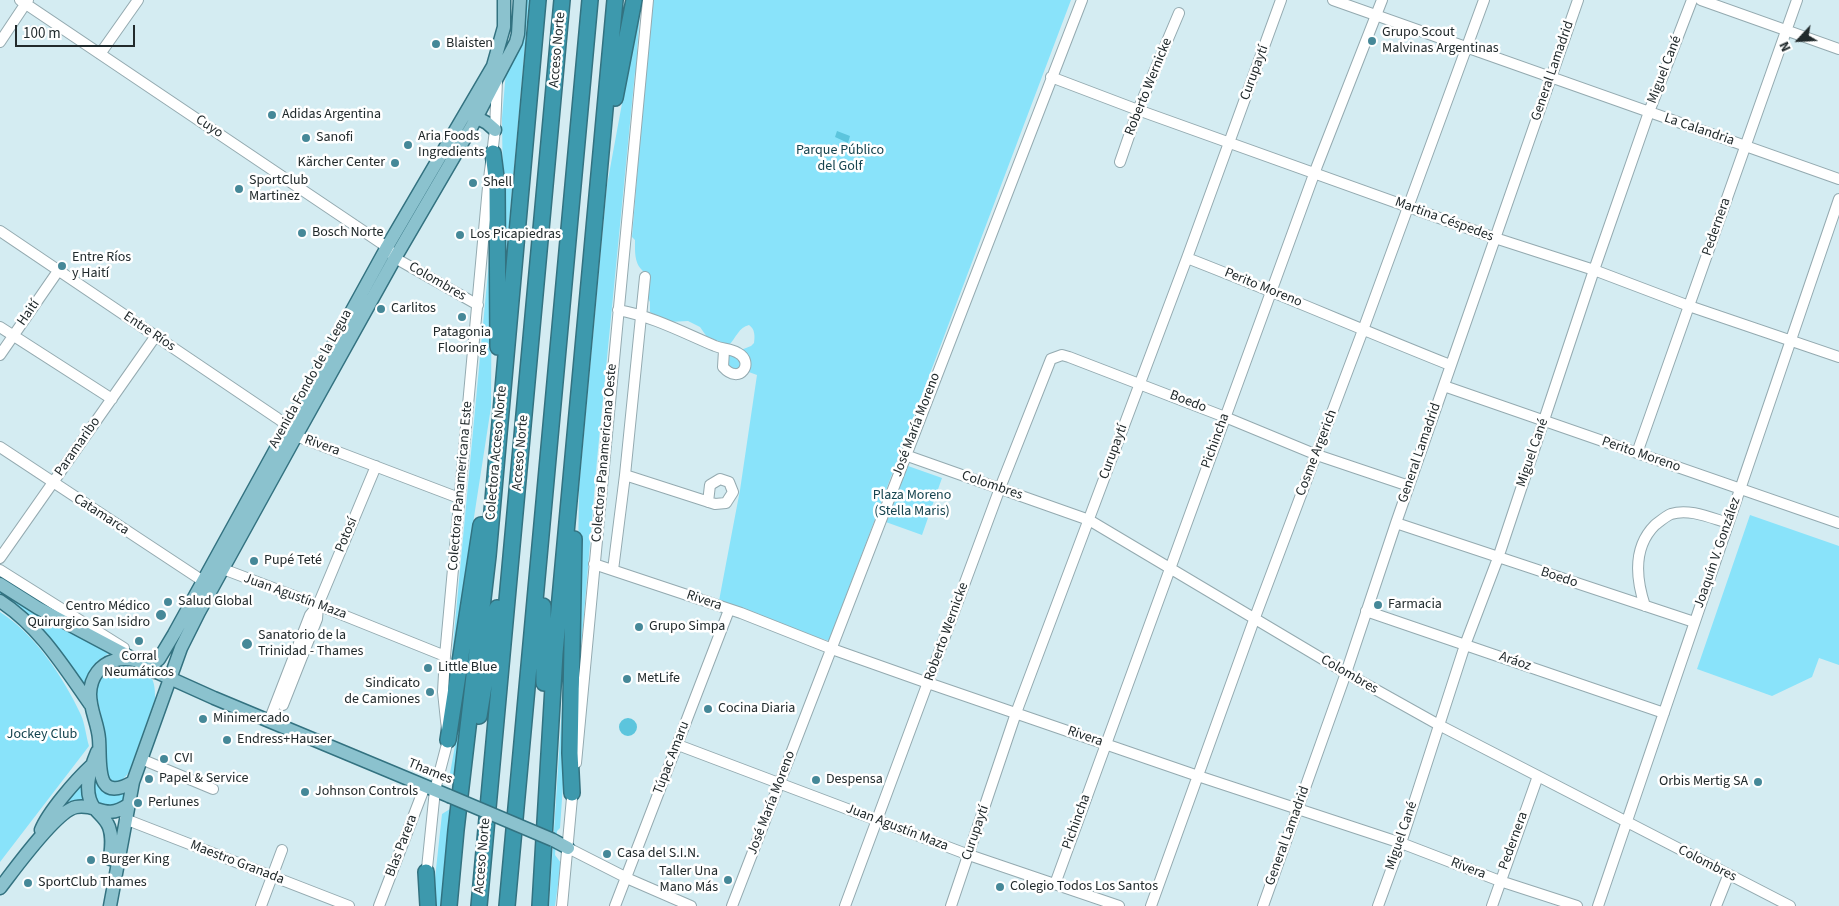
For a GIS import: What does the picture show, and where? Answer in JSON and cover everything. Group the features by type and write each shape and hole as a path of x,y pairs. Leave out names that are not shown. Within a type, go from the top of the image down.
{"highway":[{"name":"Colectora Acceso Norte","path":"449,906 488,556 538,0"},
{"name":"Acceso Norte","path":"479,906 562,0"},
{"name":"Acceso Norte","path":"507,906 590,0"},
{"path":"540,906 555,653 615,0"},
{"path":"597,195 634,0"},
{"path":"448,740 486,493 499,429 497,186 493,153"},
{"path":"572,793 570,753 574,560 574,443"},
{"path":"459,906 476,739 485,675 515,510"},
{"path":"529,906 537,816 544,675 542,525"},
{"path":"426,872 428,906"}],"main road":[{"name":"Avenida Fondo de la Legua","path":"149,667 163,653 203,581 395,258 472,114 493,66 504,27 504,0"},
{"name":"Avenida Fondo de la Legua","path":"133,782 181,648 223,570 387,247 497,78 516,42 520,0"},
{"path":"472,114 495,130"},
{"name":"Thames","path":"0,584 38,608 170,679 554,840 568,848"},
{"path":"0,601 30,626 52,650 91,705"},
{"path":"132,658 108,663 99,671 93,681 90,692 91,705 99,737 100,772 105,784 116,790 133,782"},
{"path":"149,667 162,688 163,700"},
{"path":"99,748 91,766 88,793 95,809 107,822 112,842 102,906"},
{"path":"37,840 46,820 91,766"},
{"path":"110,906 133,782"},
{"path":"0,888 37,840 69,810 79,806 102,811 116,811 128,805"}],"street":[{"path":"100,54 138,0"},
{"name":"Colectora Panamericana Oeste","path":"562,906 648,0"},
{"name":"José María Moreno","path":"732,906 1082,0"},
{"name":"Curupaytí","path":"951,906 1016,713 1187,258 1281,0"},
{"name":"La Calandria","path":"1333,0 1839,179"},
{"name":"Pichincha","path":"1054,884 1314,173 1382,0"},
{"name":"Cosme Argerich","path":"1151,906 1254,620 1317,455 1484,0"},
{"name":"General Lamadrid","path":"1263,906 1346,673 1450,365 1578,0"},
{"name":"Miguel Cané","path":"1378,906 1465,645 1498,558 1594,270 1649,112 1692,0"},
{"path":"1702,0 1839,49"},
{"name":"Pedernera","path":"1637,454 1797,0"},
{"path":"0,42 25,1"},
{"name":"Cuyo","path":"25,1 100,54 387,247 395,258"},
{"name":"Roberto Wernicke","path":"1120,162 1138,110 1179,13"},
{"name":"Colectora Panamericana Este","path":"422,906 426,872 430,788 448,740 444,692 445,656 488,187 495,130 497,78 493,66"},
{"name":"Martina Céspedes","path":"1051,77 1408,207 1594,270 1689,306 1839,358"},
{"name":"Joaquín V. González","path":"1598,906 1839,199"},
{"name":"Entre Ríos","path":"0,231 292,431"},
{"name":"Colombres","path":"395,258 478,305"},
{"name":"Perito Moreno","path":"1187,258 1450,365"},
{"name":"Haití","path":"0,355 58,271"},
{"path":"613,570 625,474 645,277"},
{"path":"618,310 641,315 724,350"},
{"path":"0,327 112,399"},
{"name":"Paramaribo","path":"0,558 155,336"},
{"name":"Boedo","path":"1051,359 1062,355 1068,357 1225,416 1317,455 1409,486"},
{"name":"Roberto Wernicke","path":"845,906 1000,488 1051,359"},
{"name":"Perito Moreno","path":"1444,386 1839,523"},
{"name":"Rivera","path":"292,431 459,498"},
{"name":"Catamarca","path":"0,447 203,581"},
{"name":"Colombres","path":"905,455 1089,520 1254,620 1438,725 1728,876 1790,906"},
{"name":"Potosí","path":"272,722 317,619 318,605 376,466"},
{"path":"625,474 708,502"},
{"path":"1645,606 1640,589 1638,568 1640,549 1647,534 1657,523 1670,514 1686,512 1702,515 1728,524"},
{"name":"Boedo","path":"1396,523 1694,622"},
{"name":"Rivera","path":"594,564 741,613 832,649 928,683 1400,843 1500,881 1577,906"},
{"path":"0,570 125,648 149,667"},
{"path":"203,581 223,570"},
{"name":"Juan Agustín Maza","path":"223,570 318,605 445,656"},
{"name":"Túpac Amaru","path":"615,906 729,610"},
{"name":"Aráoz","path":"1366,611 1664,713"},
{"name":"Juan Agustín Maza","path":"678,744 780,785 969,855 1119,906"},
{"path":"141,759 213,789"},
{"name":"Pedernera","path":"1492,906 1538,776"},
{"name":"Blas Parera","path":"379,906 430,788"},
{"name":"Maestro Granada","path":"125,820 350,906"},
{"name":"Thames","path":"568,848 691,906"},
{"path":"261,906 282,850"},
{"path":"1716,906 1728,876"}],"green space":[{"path":"524,0 529,0 504,279 502,118 506,71"},
{"name":"Parque Público del Golf","path":"641,0 637,52 652,0 1071,0 829,641 718,606 740,490 757,375 746,371 739,375 721,358 751,346 754,343 754,333 749,325 746,326 740,330 729,345 707,337 700,327 688,321 669,322 650,312 650,302 647,296 647,274 637,263 635,240 632,237 645,80 637,77 635,72 597,460 576,709 579,488 607,185"},
{"path":"492,229 491,407 451,666"},
{"name":"Plaza Moreno (Stella Maris)","path":"908,466 942,478 922,535 883,521 904,468"},
{"path":"1750,515 1839,546 1839,665 1819,658 1812,677 1772,696 1697,669"},
{"path":"482,567 458,788 449,779 458,729 460,692"},
{"path":"570,585 567,727 560,828 557,831 555,855 561,863 555,906 549,906"},
{"path":"0,589 112,652 94,665 85,680 84,686 57,647 10,600 0,594"},
{"name":"Jockey Club","path":"0,612 25,632 57,672 81,715 89,746 0,862"},
{"path":"128,662 146,671 152,679 155,699 129,772 122,780 112,781 107,775 106,739 96,691 97,682 109,667"},
{"path":"93,777 99,786 109,794 124,794 123,803 109,809 95,801"},
{"path":"82,781 83,799 66,802"},
{"path":"450,809 455,811 446,906 432,906 442,814"}],"shaded area":[{"path":"837,131 850,136 848,143 835,137"},
{"path":"624,718 632,718 637,723 635,734 624,736 619,731 619,723"}],"place":[{"name":"Grupo Scout Malvinas Argentinas","path":"1372,41"},
{"name":"Blaisten","path":"436,44"},
{"name":"Adidas Argentina","path":"272,115"},
{"name":"Sanofi","path":"306,138"},
{"name":"Aria Foods Ingredients","path":"408,145"},
{"name":"Kärcher Center","path":"395,163"},
{"name":"Shell","path":"473,183"},
{"name":"SportClub Martinez","path":"239,189"},
{"name":"Bosch Norte","path":"302,233"},
{"name":"Los Picapiedras","path":"460,235"},
{"name":"Entre Ríos y Haití","path":"62,266"},
{"name":"Carlitos","path":"381,309"},
{"name":"Patagonia Flooring","path":"462,317"},
{"name":"Pupé Teté","path":"254,561"},
{"name":"Salud Global","path":"168,602"},
{"name":"Farmacia","path":"1378,605"},
{"name":"Centro Médico Quirurgico San Isidro","path":"161,615"},
{"name":"Grupo Simpa","path":"639,627"},
{"name":"Corral Neumáticos","path":"139,641"},
{"name":"Sanatorio de la Trinidad - Thames","path":"247,644"},
{"name":"Little Blue","path":"428,668"},
{"name":"MetLife","path":"627,679"},
{"name":"Sindicato de Camiones","path":"430,692"},
{"name":"Cocina Diaria","path":"708,709"},
{"name":"Minimercado","path":"203,719"},
{"name":"Endress+Hauser","path":"227,740"},
{"name":"CVI","path":"164,759"},
{"name":"Papel & Service","path":"149,779"},
{"name":"Despensa","path":"816,780"},
{"name":"Orbis Mertig SA","path":"1758,782"},
{"name":"Johnson Controls","path":"305,792"},
{"name":"Perlunes","path":"138,803"},
{"name":"Casa del S.I.N.","path":"607,854"},
{"name":"Burger King","path":"91,860"},
{"name":"Taller Una Mano Más","path":"728,880"},
{"name":"SportClub Thames","path":"28,883"},
{"name":"Colegio Todos Los Santos","path":"1000,887"}]}
